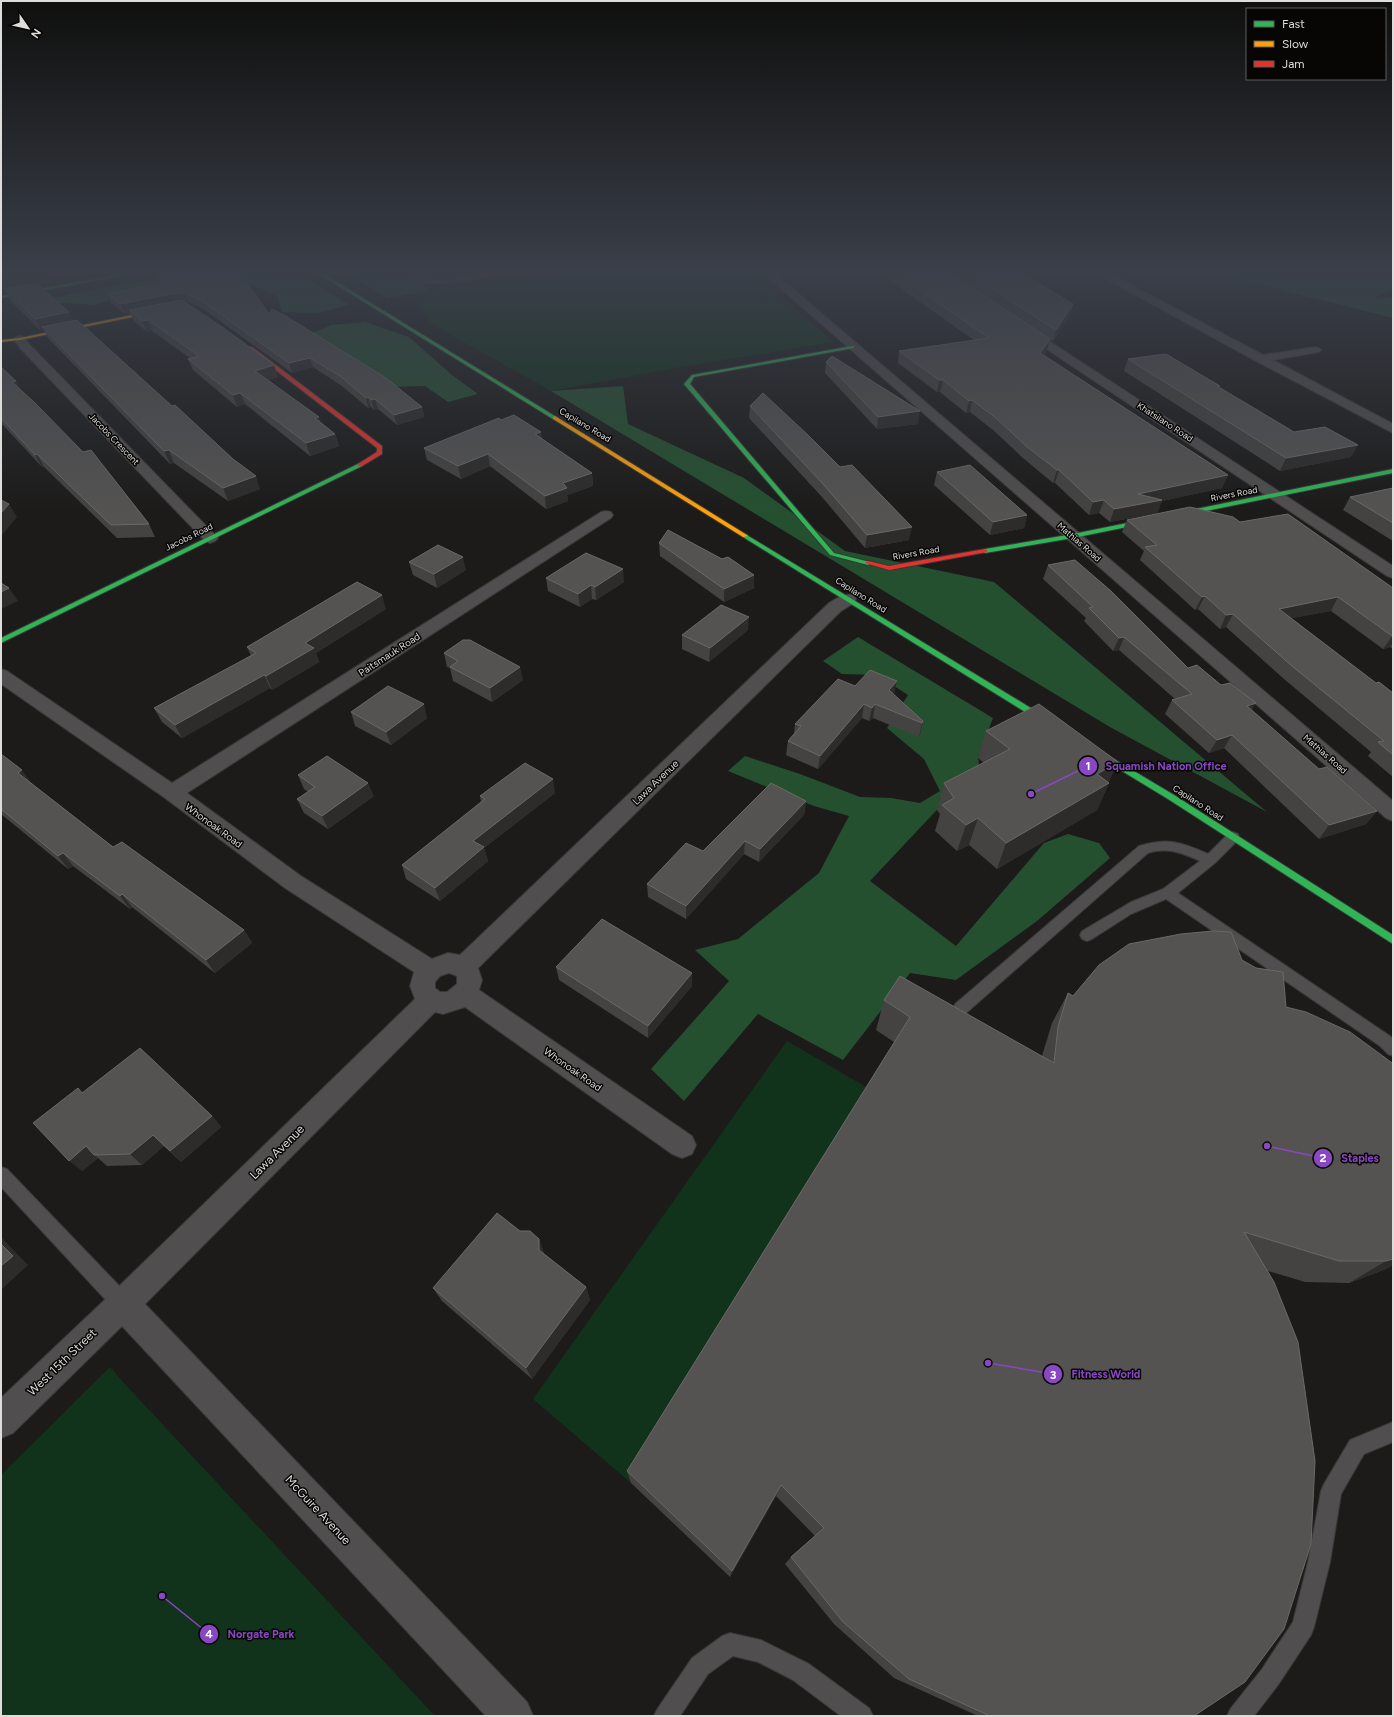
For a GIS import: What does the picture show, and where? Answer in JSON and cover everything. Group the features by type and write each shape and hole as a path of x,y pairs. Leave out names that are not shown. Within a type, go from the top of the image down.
{"street":[{"name":"Jacobs Crescent","path":"29,351 210,538"},
{"name":"Jacobs Road","path":"1,641 371,459 380,453 380,447 253,351"},
{"name":"Capilano Road","path":"446,351 1063,731"},
{"name":"Rivers Road","path":"829,351 692,376 687,384 832,554 889,568 1073,536 1276,496 1393,471"},
{"name":"Mathias Road","path":"857,351 1393,813"},
{"name":"Khatsilano Road","path":"1057,351 1393,573"},
{"path":"1245,351 1393,429"},
{"path":"1260,359 1308,351"},
{"name":"Paitsmauk Road","path":"172,793 606,515"},
{"name":"Lawa Avenue","path":"463,967 830,612 848,599"},
{"name":"Whonoak Road","path":"1,675 115,756 172,793 293,882 430,970"},
{"name":"Capilano Road","path":"1083,744 1233,837 1393,940"},
{"path":"448,963 455,963 463,967 469,974 470,980 469,986 458,998 450,1002 441,1003 431,1000 423,993 423,979 430,970 448,963"},
{"name":"Whonoak Road","path":"464,993 682,1145"},
{"name":"Lawa Avenue","path":"123,1304 414,1015 431,1000"},
{"name":"West 15th Street","path":"1,1421 123,1304"},
{"name":"McGuire Avenue","path":"123,1304 512,1716"}],"lane":[{"path":"1087,935 1130,908 1168,893 1210,860 1233,837"},
{"path":"960,1009 1144,849 1165,844 1179,847 1210,860"},
{"path":"1168,893 1385,1040 1393,1049"},
{"path":"1,1175 123,1304"},
{"path":"1239,1716 1270,1677 1303,1627 1319,1562 1331,1491 1357,1447 1393,1432"},
{"path":"666,1716 700,1666 730,1644 761,1651 801,1672 861,1716"}],"green space":[{"path":"322,351 425,351 452,375 478,394 448,402 425,386 385,387"},
{"path":"480,351 778,351 686,366 551,391"},
{"path":"623,386 628,424 744,478 845,551 994,582 1267,812 1110,727 551,391"},
{"path":"858,637 993,718 978,758 979,765 870,881 956,946 1044,843 1068,834 1099,843 1110,858 1037,921 956,980 910,973 843,1060 758,1014 684,1101 651,1069 729,981 695,950 738,939 819,873 849,816 814,806 728,771 745,756 800,774 860,797 891,798 920,803 940,791 924,759 887,728 908,695 877,675 842,674 823,661"},
{"path":"787,1041 873,1091 631,1483 533,1399"},
{"path":"110,1367 435,1716 1,1716 1,1475"}],"building":[{"path":"66,351 111,351 172,406 175,405 233,459 256,476 223,488 169,450 164,451"},
{"path":"192,351 255,351 274,365 255,371 319,417 315,418 335,434 306,443 240,393 233,395 188,359 199,356"},
{"path":"272,351 342,351 386,378 422,407 394,415 375,399 371,400 368,397 366,398 340,376 310,358 289,363"},
{"path":"899,351 1041,351 1040,353 1228,475 1138,494 1162,500 1114,509 1104,500 1093,502 1059,470 1026,446 996,418 972,400 969,401 943,380 939,380"},
{"path":"1166,354 1294,432 1325,427 1358,445 1286,458 1128,359"},
{"path":"832,356 920,411 878,417 826,362"},
{"path":"1,367 16,381 12,382 34,402 83,452 91,450 149,524 111,525 37,454 35,455 1,418"},
{"path":"763,393 840,467 852,465 912,527 867,535 823,484 750,406"},
{"path":"514,415 541,432 535,434 592,473 563,483 567,488 545,496 488,454 458,466 424,448 499,418 501,420"},
{"path":"970,465 1027,515 993,522 937,472"},
{"path":"1393,488 1393,523 1350,497"},
{"path":"1,500 9,504 1,513"},
{"path":"1190,507 1233,517 1240,522 1288,514 1393,588 1392,636 1338,597 1279,609 1376,683 1379,682 1393,693 1393,755 1378,742 1384,741 1292,666 1233,614 1226,615 1205,596 1202,597 1145,547 1157,545 1127,520"},
{"path":"668,530 722,559 728,557 754,575 724,589 659,543"},
{"path":"438,545 463,557 434,574 409,562"},
{"path":"586,553 623,569 595,587 591,585 578,594 546,578"},
{"path":"1075,560 1111,591 1188,668 1197,665 1221,685 1230,683 1256,703 1247,706 1319,769 1327,767 1377,811 1329,825 1232,735 1217,740 1172,700 1192,694 1124,637 1119,638 1089,608 1093,607 1048,565"},
{"path":"357,582 382,595 305,643 314,648 266,676 264,675 175,725 154,708 256,653 247,647"},
{"path":"1,583 9,588 1,592"},
{"path":"721,605 749,617 710,648 682,635"},
{"path":"463,640 470,640 520,667 490,688 450,667 458,661 444,653"},
{"path":"870,670 897,681 889,690 923,721 922,723 875,704 872,708 864,704 820,756 788,741 801,726 795,724 838,679 855,686"},
{"path":"388,686 424,704 386,732 351,712"},
{"path":"1039,704 1118,762 1097,774 1109,783 1006,843 978,818 966,825 942,805 954,798 944,783 1010,749 986,731"},
{"path":"1,754 22,770 18,773 113,847 122,842 244,930 206,960 122,894 120,896 63,853 58,856 1,809"},
{"path":"327,756 368,783 322,816 297,799 315,787 298,775"},
{"path":"525,763 553,779 473,841 484,847 435,888 402,865 485,799 480,796"},
{"path":"771,783 806,801 760,849 745,841 686,906 647,884 686,843 703,851"},
{"path":"602,919 692,973 648,1026 556,967"},
{"path":"1213,931 1231,932 1242,960 1256,968 1283,972 1286,1007 1306,1012 1350,1032 1393,1064 1393,1259 1386,1261 1339,1261 1244,1232 1274,1282 1298,1342 1315,1461 1311,1544 1284,1629 1245,1682 1194,1716 990,1716 909,1679 843,1622 791,1557 824,1528 781,1485 732,1571 627,1471 910,1017 884,1000 900,976 1054,1063 1058,1027 1068,993 1073,996 1099,965 1129,944 1181,934"},
{"path":"140,1048 212,1116 170,1151 153,1135 130,1154 94,1155 86,1146 69,1161 33,1123 78,1088 82,1093"},
{"path":"497,1213 520,1231 530,1231 539,1239 539,1250 586,1287 526,1368 433,1288"},
{"path":"1,1244 13,1256 1,1266"}],"traffic: fast":[{"path":"446,351 555,418"},
{"path":"829,351 692,376 687,384 832,554 868,563"},
{"path":"1,641 360,465"},
{"path":"985,551 1073,536 1393,471"},
{"path":"745,536 1054,726"},
{"path":"1092,749 1171,797 1393,940"}],"traffic: slow":[{"path":"555,418 745,536"}],"traffic: jam":[{"path":"254,351 380,447 380,453 360,465"},
{"path":"868,563 889,568 985,551"}],"place":[{"name":"Squamish Nation Office","path":"1031,794"},
{"name":"Staples","path":"1267,1146"},
{"name":"Fitness World","path":"988,1363"},
{"name":"Norgate Park","path":"162,1596"}]}
